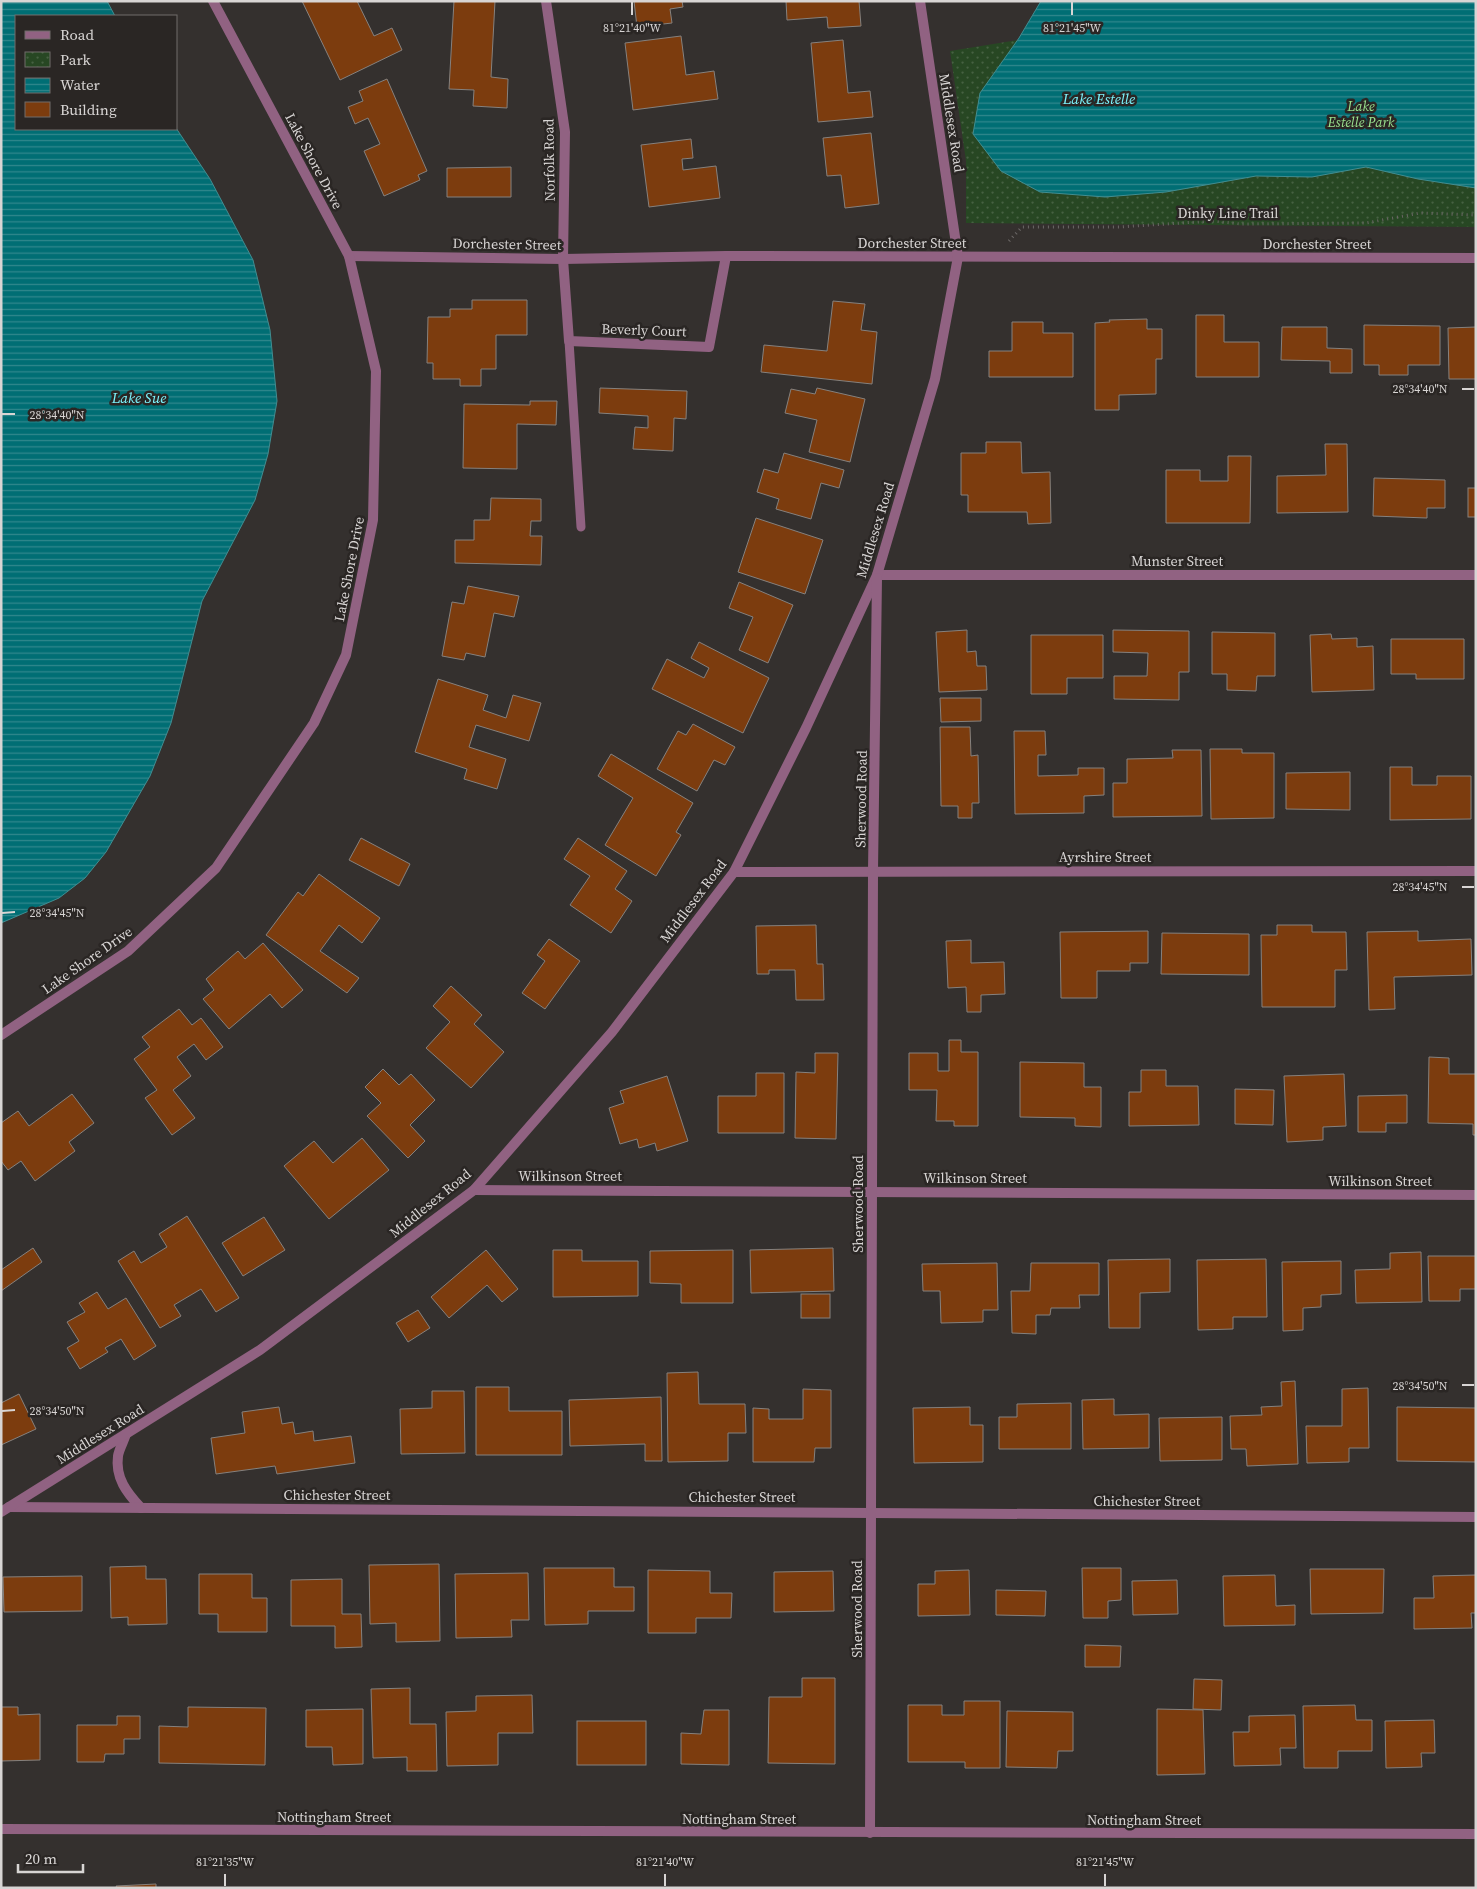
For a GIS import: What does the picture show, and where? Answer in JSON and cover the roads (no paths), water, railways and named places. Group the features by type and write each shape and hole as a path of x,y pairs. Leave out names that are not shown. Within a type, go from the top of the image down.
{"street":[{"name":"Lake Shore Drive","path":"1,1035 128,951 216,868 314,723 346,655 373,520 376,371 348,256 214,1"},
{"name":"Norfolk Road","path":"546,1 565,132 563,259"},
{"name":"Middlesex Road","path":"5,1509 260,1350 474,1190 612,1032 734,872 806,728 878,575 935,379 958,257 920,1"},
{"name":"Dorchester Street","path":"348,256 563,259 726,256 1476,258"},
{"name":"Beverly Court","path":"569,342 709,347 726,256"},
{"path":"563,259 569,342"},
{"name":"Munster Street","path":"878,575 1476,575"},
{"name":"Sherwood Road","path":"870,1833 874,871 878,575"},
{"name":"Ayrshire Street","path":"734,872 1476,870"},
{"name":"Wilkinson Street","path":"474,1190 1476,1195"},
{"path":"126,1434 118,1456 120,1478 125,1491 141,1508"},
{"name":"Chichester Street","path":"5,1509 141,1508 1476,1517"},
{"name":"Nottingham Street","path":"1,1829 1476,1834"}],"lane":[{"path":"569,342 581,527"}],"water":[{"name":"Lake Sue","path":"1,1 107,1 114,15 15,15 15,130 177,130 210,179 253,260 270,330 277,401 268,454 255,500 202,601 171,723 150,776 106,852 85,878 59,898 1,923"},
{"name":"Lake Estelle","path":"1041,1 1476,1 1476,188 1418,179 1366,167 1312,177 1256,176 1166,192 1105,197 1040,192 1001,171 973,134 980,93 1019,38"}],"park label":[{"name":"Lake Estelle Park","path":"1361,114"}]}
